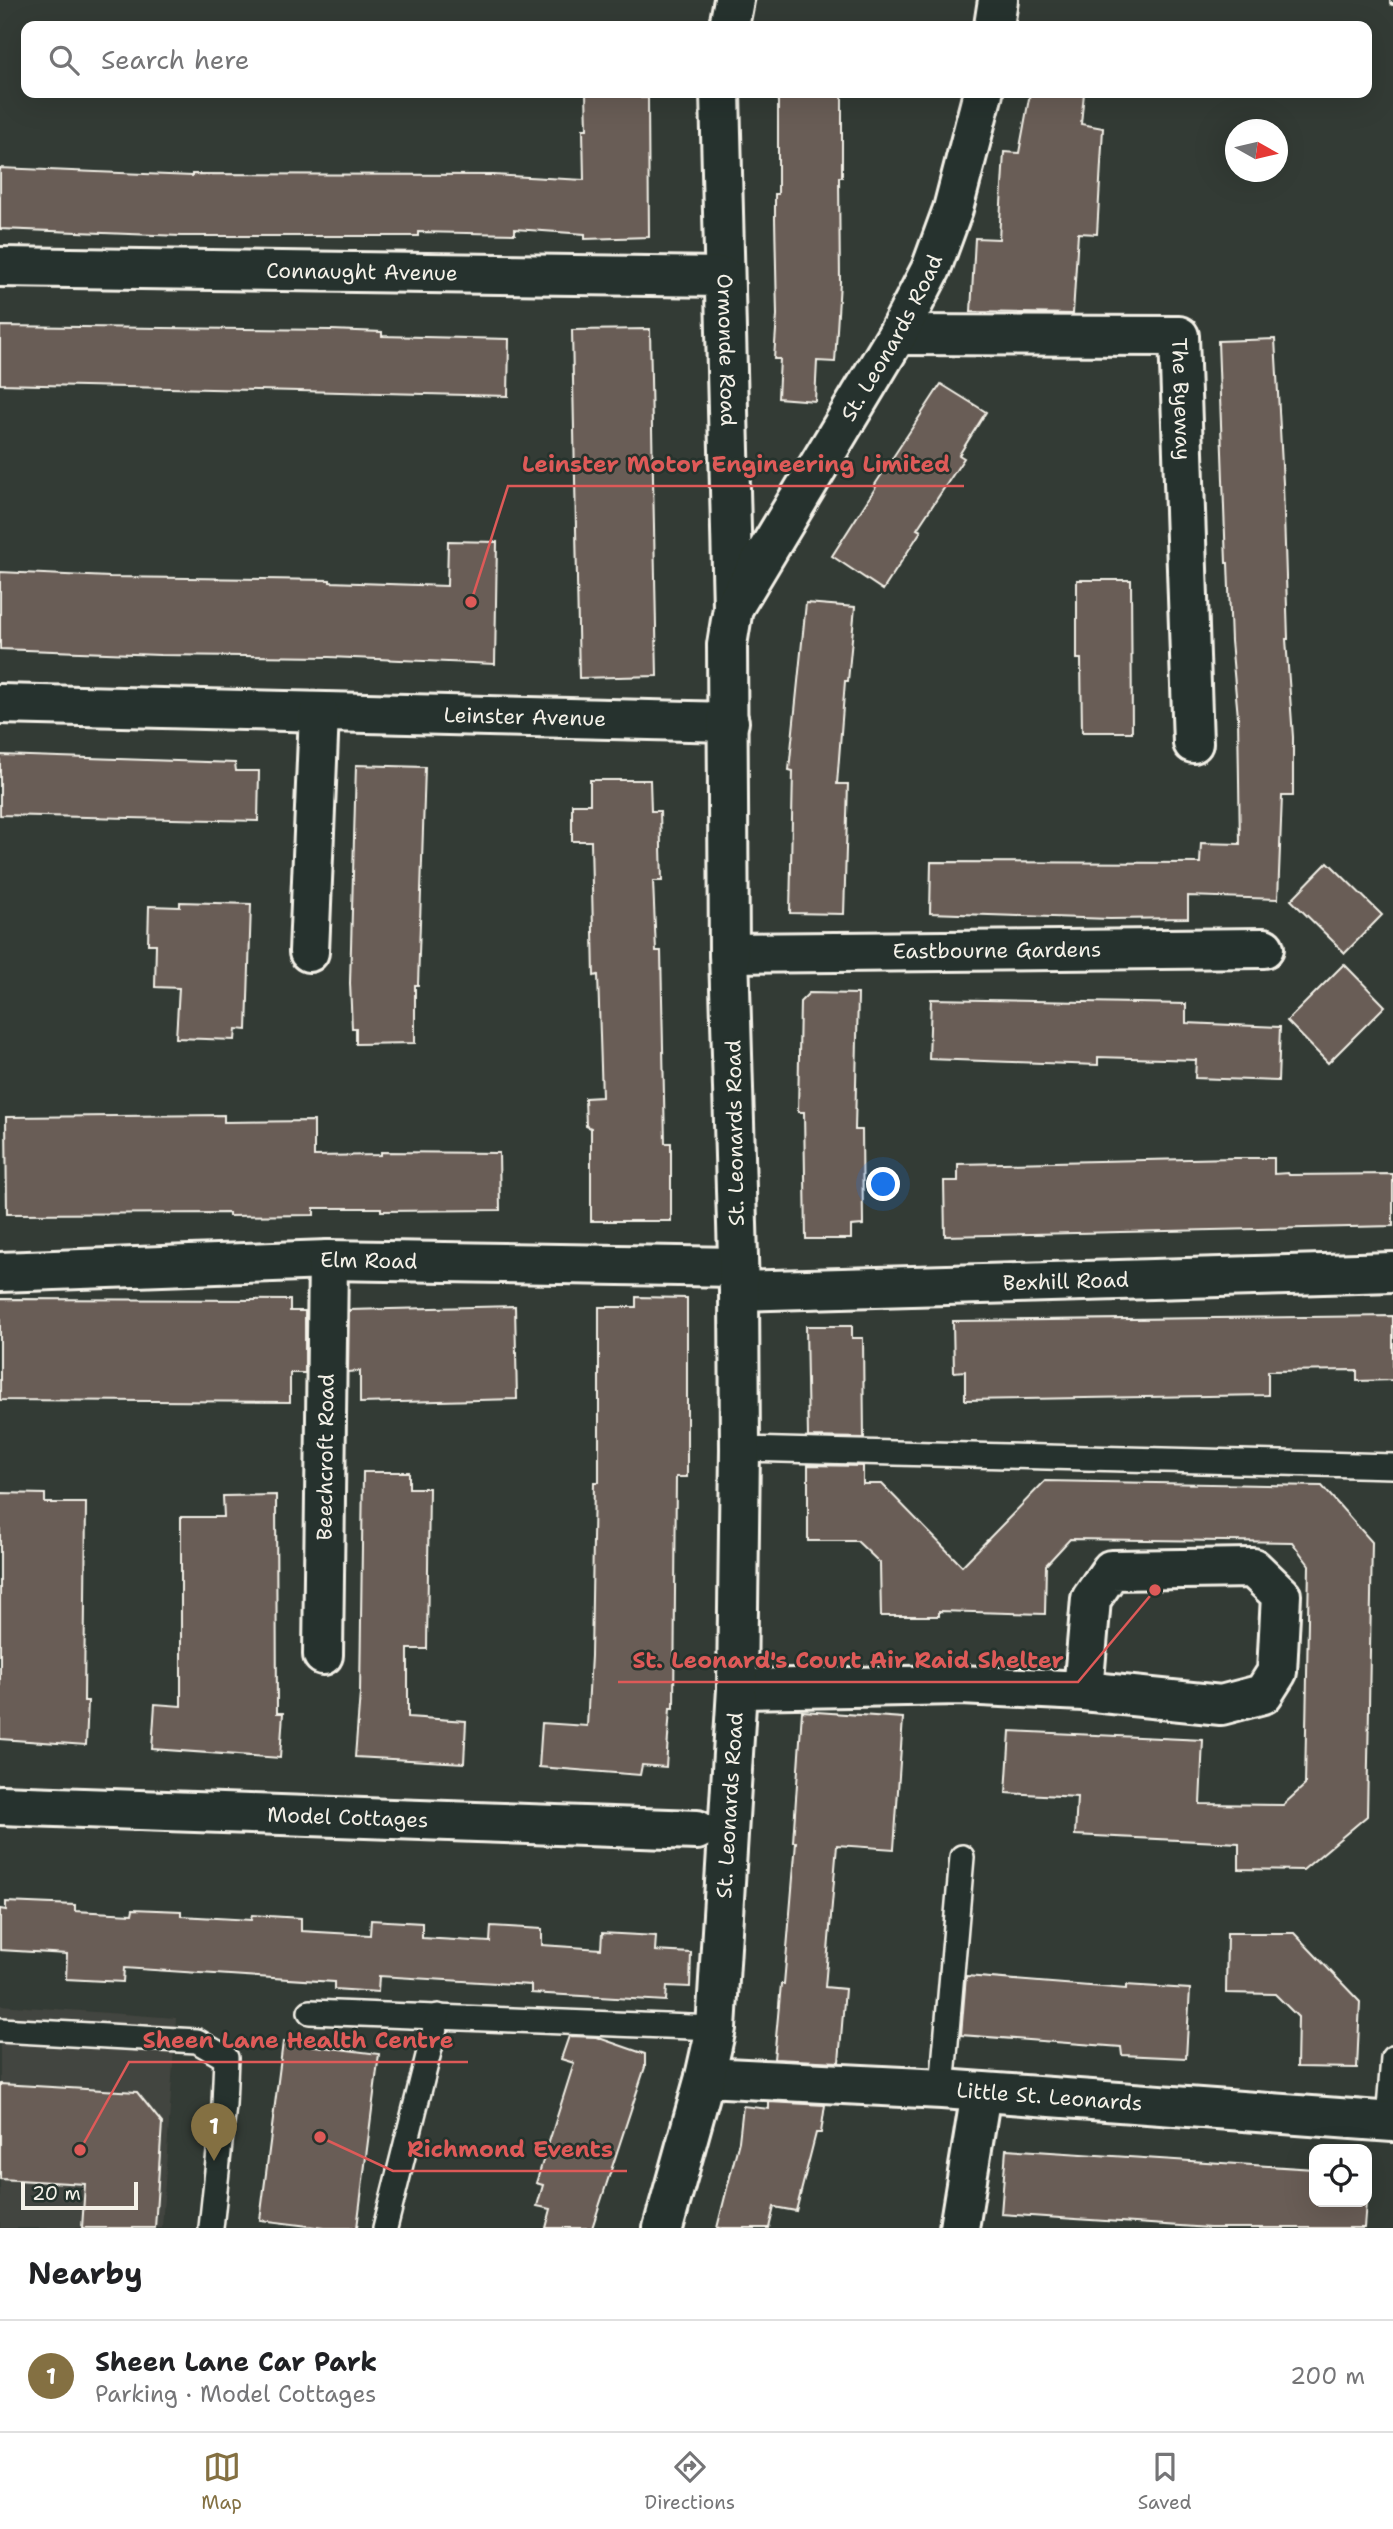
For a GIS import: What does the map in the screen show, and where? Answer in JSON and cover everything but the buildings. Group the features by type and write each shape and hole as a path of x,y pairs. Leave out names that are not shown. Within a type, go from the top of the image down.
{"street":[{"path":"730,21 734,0"},
{"path":"995,21 998,0"},
{"name":"Ormonde Road","path":"720,98 733,608"},
{"name":"St. Leonards Road","path":"663,2228 716,2028 737,1689 740,1449 727,645 733,608 897,335 931,269 953,209 982,98"},
{"name":"Connaught Avenue","path":"0,267 724,277"},
{"name":"The Byeway","path":"897,335 1179,336 1194,743"},
{"name":"Leinster Avenue","path":"0,704 729,722"},
{"path":"309,952 319,713"},
{"name":"Eastbourne Gardens","path":"730,953 1264,948"},
{"name":"Elm Road","path":"0,1272 328,1260 738,1279"},
{"name":"Beechcroft Road","path":"323,1655 328,1260"},
{"name":"Bexhill Road","path":"738,1279 1393,1272"},
{"path":"737,1689 961,1685 1083,1691 1221,1705 1263,1694 1277,1672 1281,1595 1253,1568 1111,1570 1091,1600 1083,1691"},
{"name":"Model Cottages","path":"0,1805 696,1830"},
{"name":"Little St. Leonards","path":"705,2077 942,2089 1390,2121"},
{"path":"959,2228 981,2093"}],"lane":[{"path":"740,1449 1393,1466"},
{"path":"942,2089 962,1857"},
{"path":"310,2012 716,2028"},
{"path":"385,2228 438,2016"},
{"path":"0,2030 197,2041 226,2058 224,2105 211,2228"},
{"path":"1390,2121 1393,2058"}],"shaded area":[{"path":"0,2005 176,2018 162,2228 0,2228"}],"place":[{"name":"Leinster Motor Engineering Limited","path":"471,602"},
{"name":"St. Leonard's Court Air Raid Shelter","path":"1155,1590"},
{"name":"Richmond Events","path":"320,2137"},
{"name":"Sheen Lane Health Centre","path":"80,2150"},
{"name":"Sheen Lane Car Park","path":"214,2161"}]}
